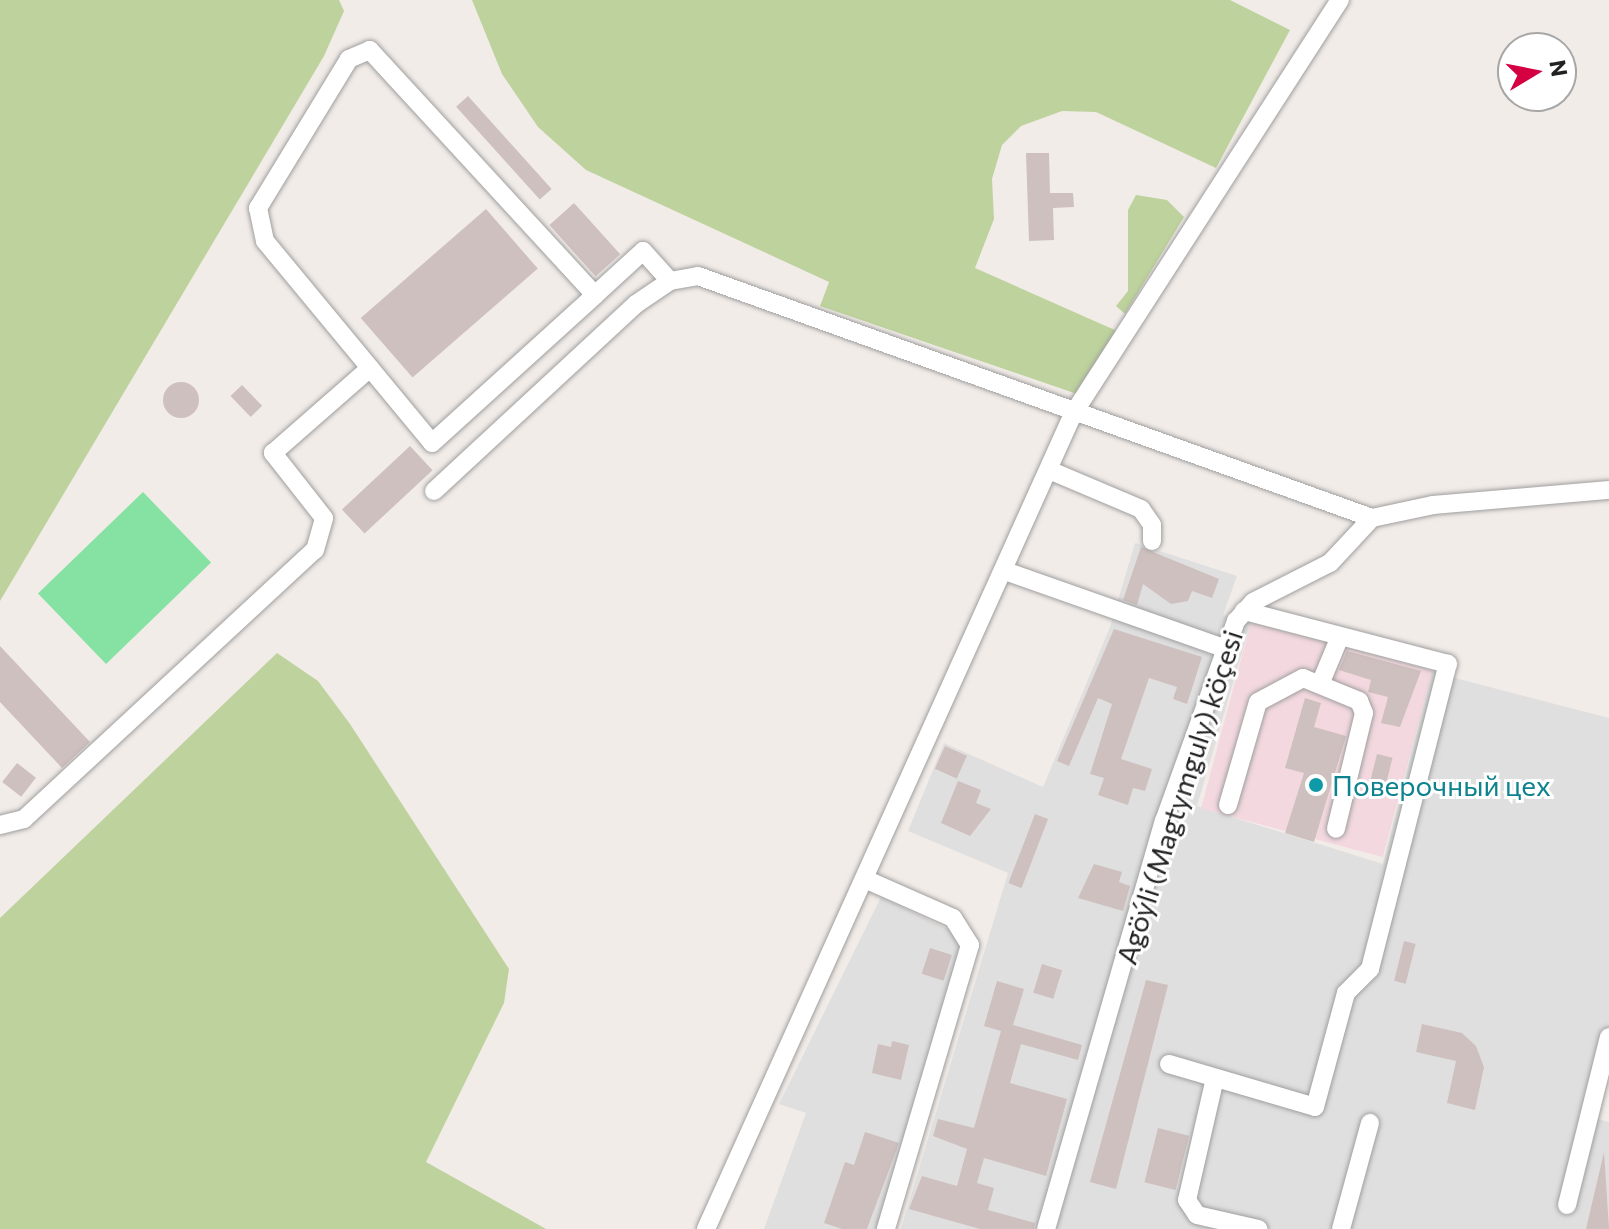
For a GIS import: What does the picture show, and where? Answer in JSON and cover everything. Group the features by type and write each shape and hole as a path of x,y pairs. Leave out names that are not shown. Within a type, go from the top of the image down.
{"street":[{"path":"706,1229 867,880 1073,414 1340,0"},
{"path":"595,295 376,54 363,50 349,59 256,215 265,241 432,443 595,295 643,251 670,281"},
{"path":"434,491 670,281 698,276 792,305 1073,414 1372,518 1609,490"},
{"path":"0,825 24,819 315,550 324,518 273,453 370,368"},
{"path":"1049,470 1141,509 1152,525 1152,541"},
{"name":"Agöýli (Magtymguly) köçesi","path":"1046,1229 1164,821 1226,649 1244,611 1330,563 1372,518"},
{"path":"1005,571 1226,649"},
{"path":"1169,1064 1315,1107 1346,993 1370,969 1448,664 1339,639 1244,611"},
{"path":"1321,682 1339,639"},
{"path":"1228,805 1258,702 1297,678 1321,682 1359,701 1364,713 1336,829"},
{"path":"867,880 953,918 970,945 886,1229"},
{"path":"1567,1205 1609,1037"},
{"path":"1215,1078 1187,1200 1197,1215 1258,1229"},
{"path":"1341,1229 1370,1123"}],"shaded area":[{"path":"1135,543 1237,576 1223,615 1251,622 1197,806 1383,864 1432,672 1609,718 1609,1074 1597,1119 1609,1122 1609,1229 901,1229 1008,873 908,831 944,743 1043,787 1110,627"},
{"path":"1251,622 1433,671 1383,857 1201,808"},
{"path":"881,897 956,933 959,950 893,1187 876,1229 764,1229 806,1113 779,1104"}],"green space":[{"path":"0,0 339,0 344,11 324,56 0,601"},
{"path":"472,0 1230,0 1290,30 1216,168 1096,112 1062,111 1021,126 1002,145 992,179 994,219 975,268 1117,331 1077,394 820,306 829,282 586,170 538,127 502,74"},
{"path":"1136,195 1167,200 1184,217 1125,314 1116,306 1128,291 1128,210"},
{"path":"143,492 211,562 106,664 38,593"},
{"path":"277,653 318,681 350,724 509,969 504,1003 426,1162 546,1229 0,1229 0,918"}],"building":[{"path":"468,96 552,189 540,200 456,107"},
{"path":"1026,153 1049,153 1050,193 1073,193 1074,207 1053,208 1054,240 1029,241"},
{"path":"574,203 620,254 596,276 549,225"},
{"path":"486,209 538,269 413,378 361,318"},
{"path":"181,382 194,387 199,400 194,413 181,418 168,413 163,400 168,387"},
{"path":"242,385 262,406 251,417 230,396"},
{"path":"410,446 433,470 364,534 342,509"},
{"path":"1141,547 1219,579 1212,598 1192,591 1188,601 1171,604 1143,584 1137,605 1123,600"},
{"path":"1114,629 1202,657 1187,704 1173,699 1177,687 1149,678 1121,759 1152,769 1145,791 1133,788 1128,805 1098,795 1104,778 1090,774 1112,704 1098,698 1069,766 1057,761"},
{"path":"0,646 90,742 62,768 0,702"},
{"path":"1347,651 1421,671 1400,727 1381,723 1388,697 1368,692 1371,680 1339,670"},
{"name":"Поверочный цех","path":"1305,698 1321,703 1314,727 1346,736 1314,842 1285,833 1304,773 1285,768"},
{"path":"945,746 967,756 957,779 935,769"},
{"path":"1377,754 1393,758 1386,786 1370,782"},
{"path":"17,763 36,778 21,797 2,782"},
{"path":"958,781 981,790 976,803 991,809 970,836 941,823"},
{"path":"1035,814 1048,819 1022,888 1008,883"},
{"path":"1094,864 1122,872 1119,882 1130,886 1123,911 1078,898"},
{"path":"1404,941 1416,944 1406,984 1394,981"},
{"path":"930,948 952,955 944,981 922,974"},
{"path":"1042,964 1062,970 1053,999 1033,993"},
{"path":"1146,980 1168,985 1116,1189 1090,1182"},
{"path":"997,981 1024,989 1013,1025 1082,1045 1078,1060 1021,1044 1010,1083 1067,1099 1046,1176 984,1158 977,1183 994,1188 988,1210 1035,1223 1034,1229 980,1229 909,1209 922,1176 957,1186 967,1149 933,1136 938,1119 974,1128 1001,1031 984,1026"},
{"path":"1422,1024 1462,1033 1476,1046 1484,1067 1475,1110 1447,1103 1456,1061 1416,1052"},
{"path":"892,1041 909,1045 901,1080 872,1073 878,1044 891,1047"},
{"path":"1158,1128 1189,1136 1176,1190 1144,1182"},
{"path":"865,1132 899,1143 867,1229 842,1229 824,1223 845,1162 854,1165"},
{"path":"1604,1152 1609,1229 1586,1229"}],"place":[{"name":"Поверочный цех","path":"1316,785"}]}
